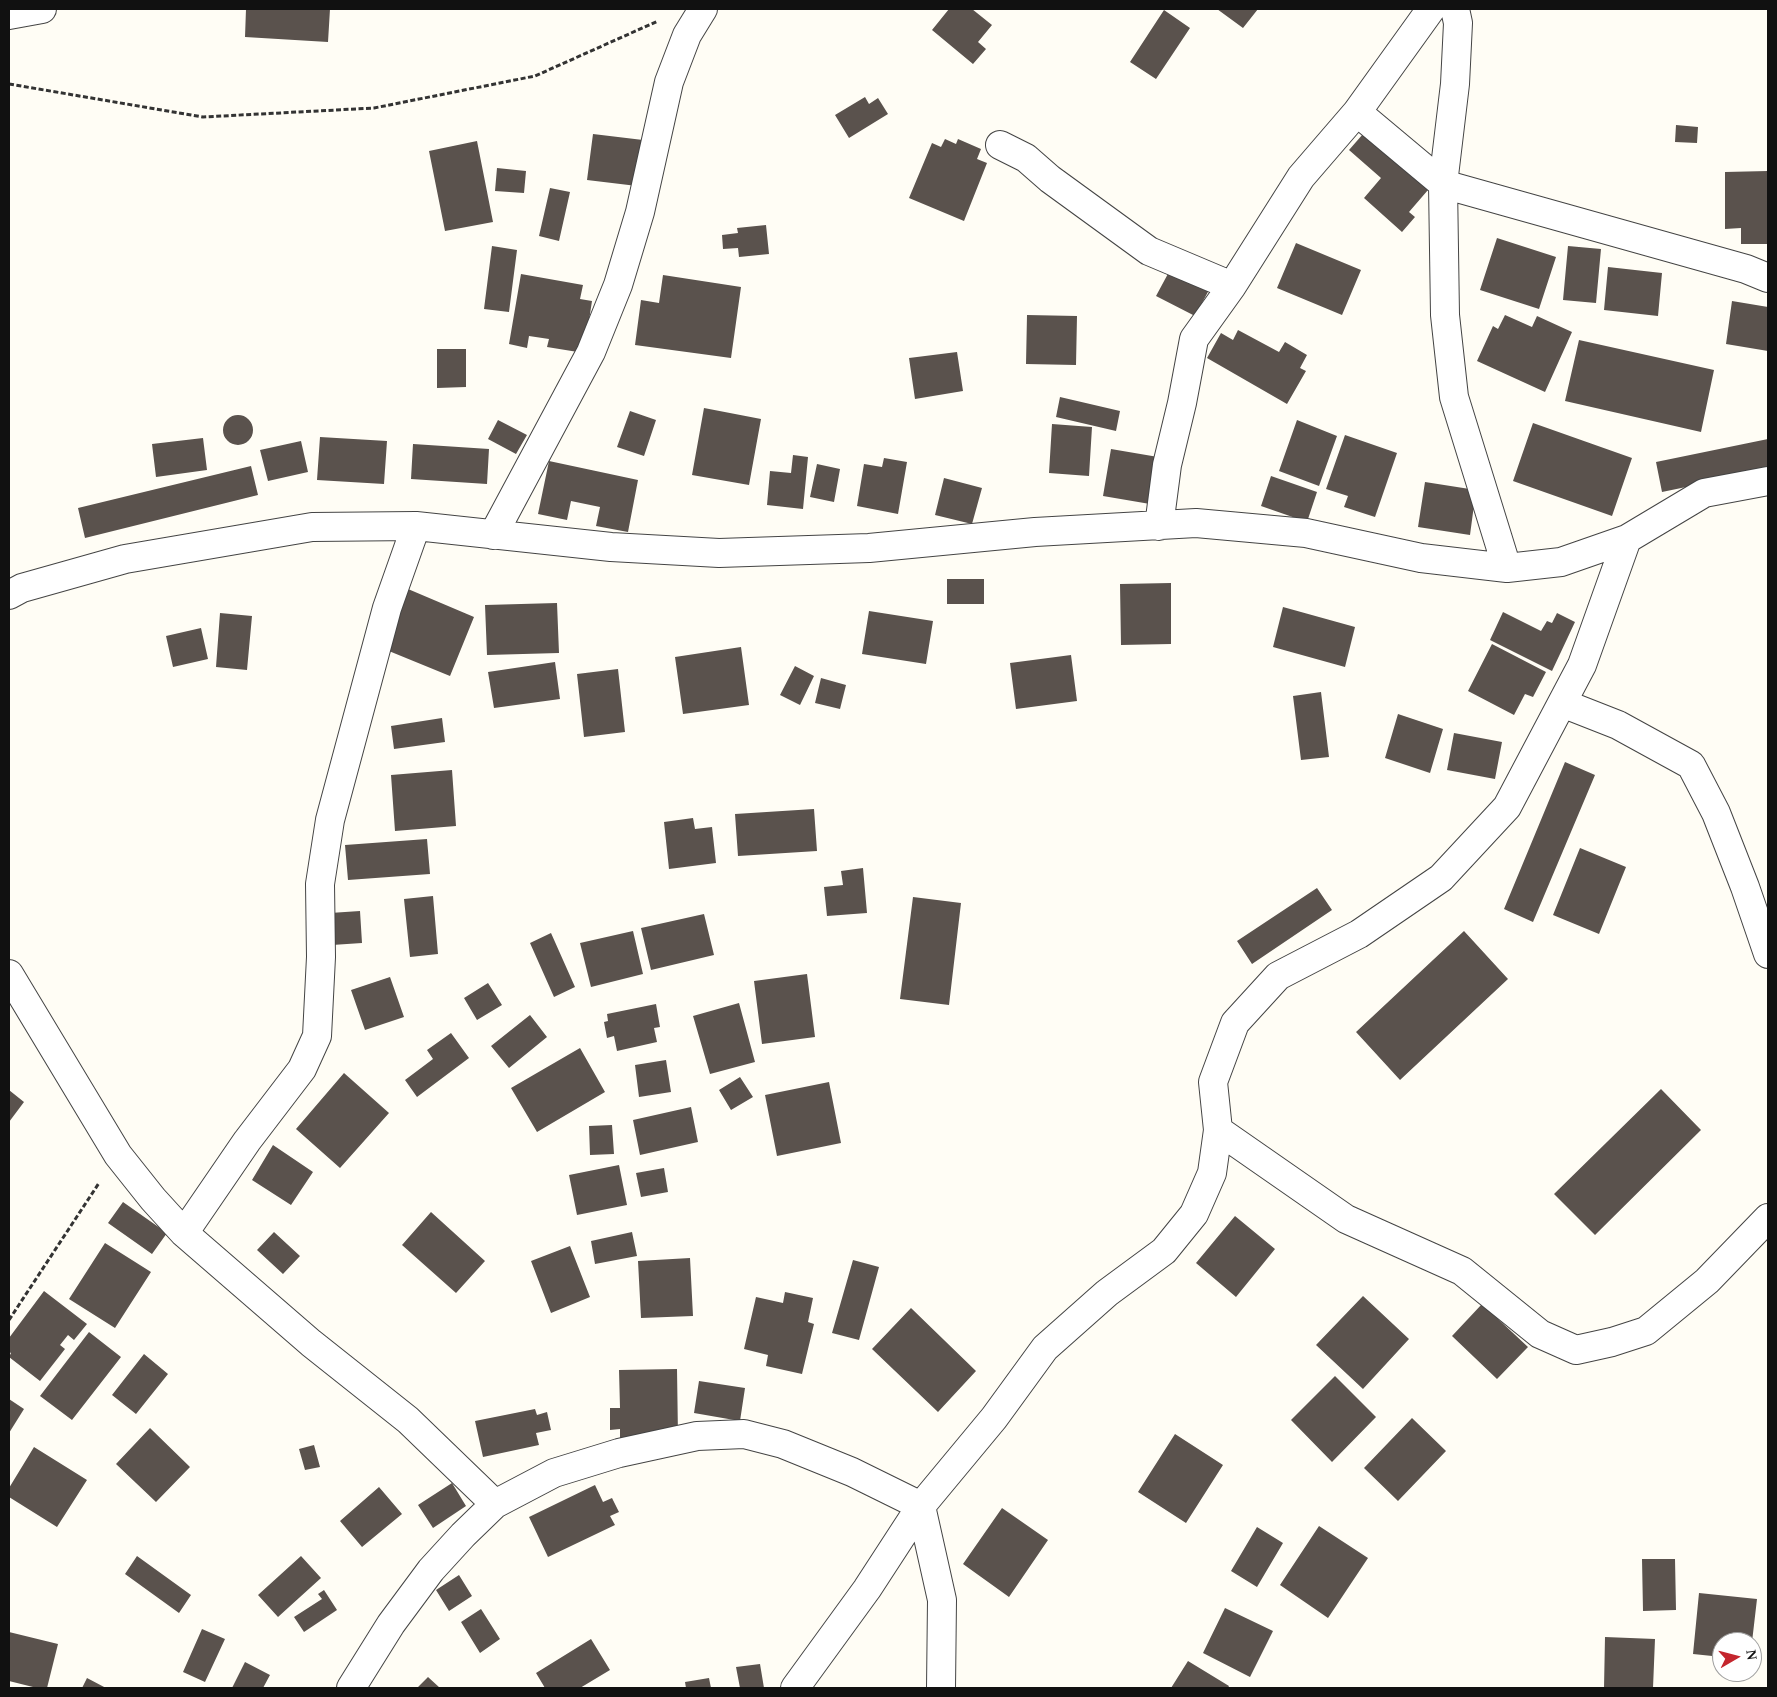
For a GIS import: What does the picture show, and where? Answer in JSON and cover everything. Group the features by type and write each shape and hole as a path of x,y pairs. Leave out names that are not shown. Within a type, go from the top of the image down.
{"street":[{"path":"9,15 42,9"},
{"path":"493,535 533,458 567,400 591,352 614,294 640,212 669,82 687,35 702,9"},
{"path":"1159,526 1167,465 1182,403 1194,339 1232,286 1301,177 1357,112 1432,9"},
{"path":"1454,9 1458,23 1455,84 1443,184 1445,315 1454,397 1507,568"},
{"path":"1357,112 1443,184 1746,269 1768,278"},
{"path":"1000,145 1026,158 1080,202 1149,251 1232,286"},
{"path":"9,595 22,588 125,559 312,527 416,526 611,547 718,553 869,548 1035,532 1196,523 1306,533 1421,558 1507,568 1561,562 1627,539 1704,493 1768,481"},
{"path":"184,1233 247,1141 302,1069 317,1036 321,957 320,884 330,820 387,608 416,526"},
{"path":"795,1688 867,1590 921,1506 994,1418 1045,1348 1107,1293 1164,1251 1194,1214 1212,1173 1218,1130 1213,1082 1235,1022 1278,976 1359,934 1441,878 1507,807 1582,665 1627,539"},
{"path":"1562,703 1618,725 1691,766 1716,813 1745,886 1768,954"},
{"path":"9,974 118,1155 153,1199 184,1233 311,1343 408,1420 495,1504"},
{"path":"1218,1130 1346,1219 1462,1271 1540,1334 1576,1350 1612,1342 1646,1331 1707,1281 1768,1218"},
{"path":"351,1688 392,1624 431,1570 463,1535 495,1504 554,1473 619,1453 697,1436 744,1434 792,1448 852,1472 921,1506"},
{"path":"921,1506 942,1600 941,1688"}],"path":[{"path":"9,84 203,117 374,108 535,76 665,18"},
{"path":"9,1320 118,1155"}],"building":[{"path":"246,9 330,9 328,42 245,37"},
{"path":"949,9 972,9 992,25 978,42 986,49 973,64 932,30"},
{"path":"1217,9 1258,9 1243,28"},
{"path":"1164,10 1190,28 1156,79 1130,62"},
{"path":"865,97 869,104 878,98 888,114 849,138 835,115"},
{"path":"1676,125 1698,127 1697,143 1675,142"},
{"path":"593,134 643,140 637,186 587,180"},
{"path":"1363,134 1428,190 1409,212 1415,217 1402,232 1364,198 1381,178 1349,150"},
{"path":"945,139 956,144 958,139 981,149 977,159 987,163 964,221 909,198 932,143 941,147"},
{"path":"477,141 493,222 445,231 429,151"},
{"path":"497,168 526,171 524,193 495,191"},
{"path":"1768,171 1768,244 1741,244 1741,228 1725,229 1725,172"},
{"path":"550,188 570,192 559,241 539,236"},
{"path":"766,225 769,254 739,257 738,248 723,249 722,235 738,233 737,228"},
{"path":"1497,238 1556,257 1539,309 1480,290"},
{"path":"1296,243 1361,270 1342,315 1277,288"},
{"path":"492,246 517,250 509,312 484,309"},
{"path":"1568,246 1601,249 1596,303 1563,300"},
{"path":"1608,267 1662,273 1658,316 1604,310"},
{"path":"1170,270 1209,290 1195,316 1156,296"},
{"path":"521,274 583,285 580,299 592,301 584,353 547,347 549,339 529,336 527,348 509,344"},
{"path":"663,275 741,287 731,358 635,345 641,300 659,303"},
{"path":"1732,301 1768,307 1768,351 1726,344"},
{"path":"1027,315 1077,316 1076,365 1026,364"},
{"path":"1505,315 1532,327 1537,316 1572,332 1545,392 1477,361 1493,326 1498,329"},
{"path":"1238,330 1279,352 1285,342 1307,355 1300,368 1306,371 1287,404 1207,358 1221,333 1233,340"},
{"path":"1579,340 1714,370 1701,432 1565,401"},
{"path":"437,349 466,349 466,387 437,388"},
{"path":"957,352 963,391 915,399 909,358"},
{"path":"1060,397 1120,411 1116,431 1056,417"},
{"path":"704,408 761,419 749,485 692,475"},
{"path":"630,411 656,420 644,456 617,447"},
{"path":"238,415 249,419 253,430 249,441 238,445 227,441 223,430 227,419"},
{"path":"498,420 527,435 516,454 488,439"},
{"path":"1297,420 1337,436 1319,486 1279,471"},
{"path":"1533,423 1632,458 1612,516 1513,481"},
{"path":"1052,424 1092,427 1089,476 1049,473"},
{"path":"1345,435 1397,453 1375,517 1344,507 1348,496 1326,489"},
{"path":"320,437 387,441 384,484 317,480"},
{"path":"203,438 207,470 156,477 152,444"},
{"path":"1768,439 1768,470 1662,492 1656,462"},
{"path":"301,441 308,472 268,481 260,450"},
{"path":"413,444 489,449 487,484 411,479"},
{"path":"1111,449 1158,457 1150,504 1103,496"},
{"path":"793,455 808,457 803,509 767,505 770,471 791,473"},
{"path":"884,458 907,462 898,514 857,506 864,464 882,467"},
{"path":"549,461 638,480 628,532 596,526 600,507 571,501 567,520 538,514"},
{"path":"817,464 840,469 834,502 810,497"},
{"path":"251,466 258,495 85,538 78,508"},
{"path":"1271,476 1317,492 1307,522 1261,506"},
{"path":"944,478 982,488 972,524 935,515"},
{"path":"1425,482 1476,490 1470,535 1418,527"},
{"path":"947,579 984,579 984,604 947,604"},
{"path":"1171,583 1171,644 1121,645 1120,584"},
{"path":"408,589 474,617 450,676 384,649"},
{"path":"557,603 559,653 487,655 485,605"},
{"path":"1283,607 1355,627 1345,667 1273,647"},
{"path":"869,611 933,621 926,664 862,654"},
{"path":"1503,612 1541,631 1547,621 1552,623 1557,613 1575,622 1552,671 1490,640"},
{"path":"220,613 252,616 247,670 216,667"},
{"path":"201,628 208,659 173,667 166,636"},
{"path":"1492,644 1546,672 1533,697 1525,694 1514,715 1468,691"},
{"path":"741,647 749,705 683,714 675,657"},
{"path":"1071,655 1077,701 1016,709 1010,663"},
{"path":"555,662 560,699 494,708 488,672"},
{"path":"795,666 814,676 800,705 780,695"},
{"path":"618,669 625,732 584,737 577,674"},
{"path":"821,678 846,685 840,709 815,703"},
{"path":"1321,692 1329,757 1301,760 1293,696"},
{"path":"1398,714 1443,729 1430,773 1385,758"},
{"path":"442,718 445,742 394,749 391,726"},
{"path":"1454,733 1502,742 1495,779 1447,770"},
{"path":"1565,762 1595,775 1533,922 1504,909"},
{"path":"452,770 456,826 395,831 391,775"},
{"path":"814,809 817,851 738,856 735,814"},
{"path":"693,818 695,829 712,827 716,863 669,869 664,822"},
{"path":"427,839 430,874 348,880 345,845"},
{"path":"1580,848 1626,867 1599,934 1553,915"},
{"path":"863,868 867,913 827,916 824,887 843,885 841,871"},
{"path":"1317,888 1332,910 1252,964 1237,941"},
{"path":"433,896 438,954 410,957 404,899"},
{"path":"913,897 961,903 949,1005 900,999"},
{"path":"360,911 362,943 332,945 330,913"},
{"path":"704,914 714,955 651,970 641,928"},
{"path":"633,931 643,974 591,987 580,943"},
{"path":"1464,931 1508,979 1400,1080 1356,1032"},
{"path":"551,933 575,987 554,997 530,943"},
{"path":"807,974 815,1037 762,1044 754,981"},
{"path":"390,977 404,1017 365,1030 351,990"},
{"path":"488,983 502,1005 477,1020 464,998"},
{"path":"739,1003 755,1062 710,1074 693,1016"},
{"path":"656,1004 660,1027 654,1028 657,1042 617,1051 614,1036 607,1038 604,1022 608,1021 607,1014"},
{"path":"530,1015 547,1037 509,1068 491,1046"},
{"path":"451,1033 469,1058 417,1097 405,1080 433,1059 427,1050"},
{"path":"580,1048 605,1092 537,1132 511,1088"},
{"path":"666,1060 671,1092 639,1097 635,1065"},
{"path":"344,1073 389,1113 340,1168 296,1129"},
{"path":"740,1077 753,1097 731,1110 719,1090"},
{"path":"829,1082 841,1143 777,1156 765,1095"},
{"path":"1661,1089 1701,1130 1595,1235 1554,1194"},
{"path":"9,1090 24,1102 9,1122"},
{"path":"691,1107 698,1142 640,1155 633,1120"},
{"path":"612,1125 614,1154 590,1155 589,1126"},
{"path":"273,1145 313,1172 291,1205 252,1180"},
{"path":"619,1165 627,1205 577,1215 569,1175"},
{"path":"664,1168 668,1192 641,1197 636,1173"},
{"path":"123,1202 167,1233 152,1254 108,1223"},
{"path":"431,1212 485,1261 456,1293 402,1245"},
{"path":"1235,1216 1275,1249 1236,1297 1196,1263"},
{"path":"274,1232 300,1256 283,1274 257,1250"},
{"path":"632,1232 637,1256 595,1264 591,1241"},
{"path":"105,1243 151,1272 115,1328 69,1299"},
{"path":"570,1246 590,1297 551,1313 531,1261"},
{"path":"690,1258 693,1316 641,1318 638,1261"},
{"path":"853,1260 879,1267 859,1340 832,1333"},
{"path":"44,1291 87,1324 74,1340 68,1335 60,1345 65,1349 40,1381 9,1357 11,1353 9,1352 9,1338"},
{"path":"785,1292 813,1298 808,1322 814,1324 802,1374 766,1366 768,1355 744,1349 756,1297 783,1303"},
{"path":"1363,1296 1409,1339 1363,1389 1316,1345"},
{"path":"1482,1304 1528,1347 1497,1379 1452,1336"},
{"path":"911,1308 976,1371 938,1412 872,1349"},
{"path":"89,1332 121,1357 72,1420 40,1396"},
{"path":"144,1354 168,1374 136,1414 112,1395"},
{"path":"677,1369 678,1437 620,1438 620,1429 610,1430 610,1408 620,1408 619,1370"},
{"path":"1335,1376 1376,1417 1332,1462 1291,1420"},
{"path":"699,1381 745,1388 740,1421 694,1413"},
{"path":"9,1399 24,1409 9,1433"},
{"path":"535,1409 537,1415 547,1412 551,1430 536,1433 539,1445 483,1457 475,1421"},
{"path":"1412,1418 1446,1451 1398,1501 1364,1468"},
{"path":"150,1428 190,1467 156,1502 116,1464"},
{"path":"1175,1434 1223,1465 1186,1523 1138,1492"},
{"path":"314,1445 320,1467 305,1470 299,1449"},
{"path":"34,1447 87,1480 57,1527 9,1497 9,1488"},
{"path":"452,1483 466,1506 433,1528 418,1505"},
{"path":"595,1485 603,1502 612,1498 619,1512 610,1516 615,1525 548,1557 529,1517"},
{"path":"379,1487 402,1514 362,1547 340,1521"},
{"path":"1002,1508 1048,1540 1009,1597 963,1564"},
{"path":"1319,1526 1368,1558 1328,1618 1280,1585"},
{"path":"1257,1527 1283,1543 1257,1587 1231,1571"},
{"path":"137,1556 191,1595 179,1613 125,1574"},
{"path":"301,1556 321,1578 278,1617 258,1595"},
{"path":"1642,1559 1675,1559 1676,1610 1643,1611"},
{"path":"459,1575 472,1596 449,1611 436,1590"},
{"path":"324,1590 337,1610 304,1632 294,1617 322,1599 318,1594"},
{"path":"1699,1593 1757,1599 1753,1632 1712,1632 1712,1656 1693,1654"},
{"path":"1225,1608 1273,1631 1250,1677 1203,1653"},
{"path":"481,1609 500,1639 480,1653 461,1622"},
{"path":"202,1629 225,1639 205,1682 183,1672"},
{"path":"9,1632 58,1644 47,1688 37,1688 9,1681"},
{"path":"1605,1637 1655,1639 1653,1688 1604,1688"},
{"path":"591,1639 610,1670 580,1688 545,1688 536,1673"},
{"path":"1188,1661 1229,1686 1228,1688 1171,1688"},
{"path":"245,1662 270,1675 263,1688 232,1688"},
{"path":"760,1664 764,1688 740,1688 736,1667"},
{"path":"428,1677 440,1688 417,1688"},
{"path":"87,1678 106,1688 82,1688"},
{"path":"709,1678 711,1688 686,1688 685,1682"}]}
